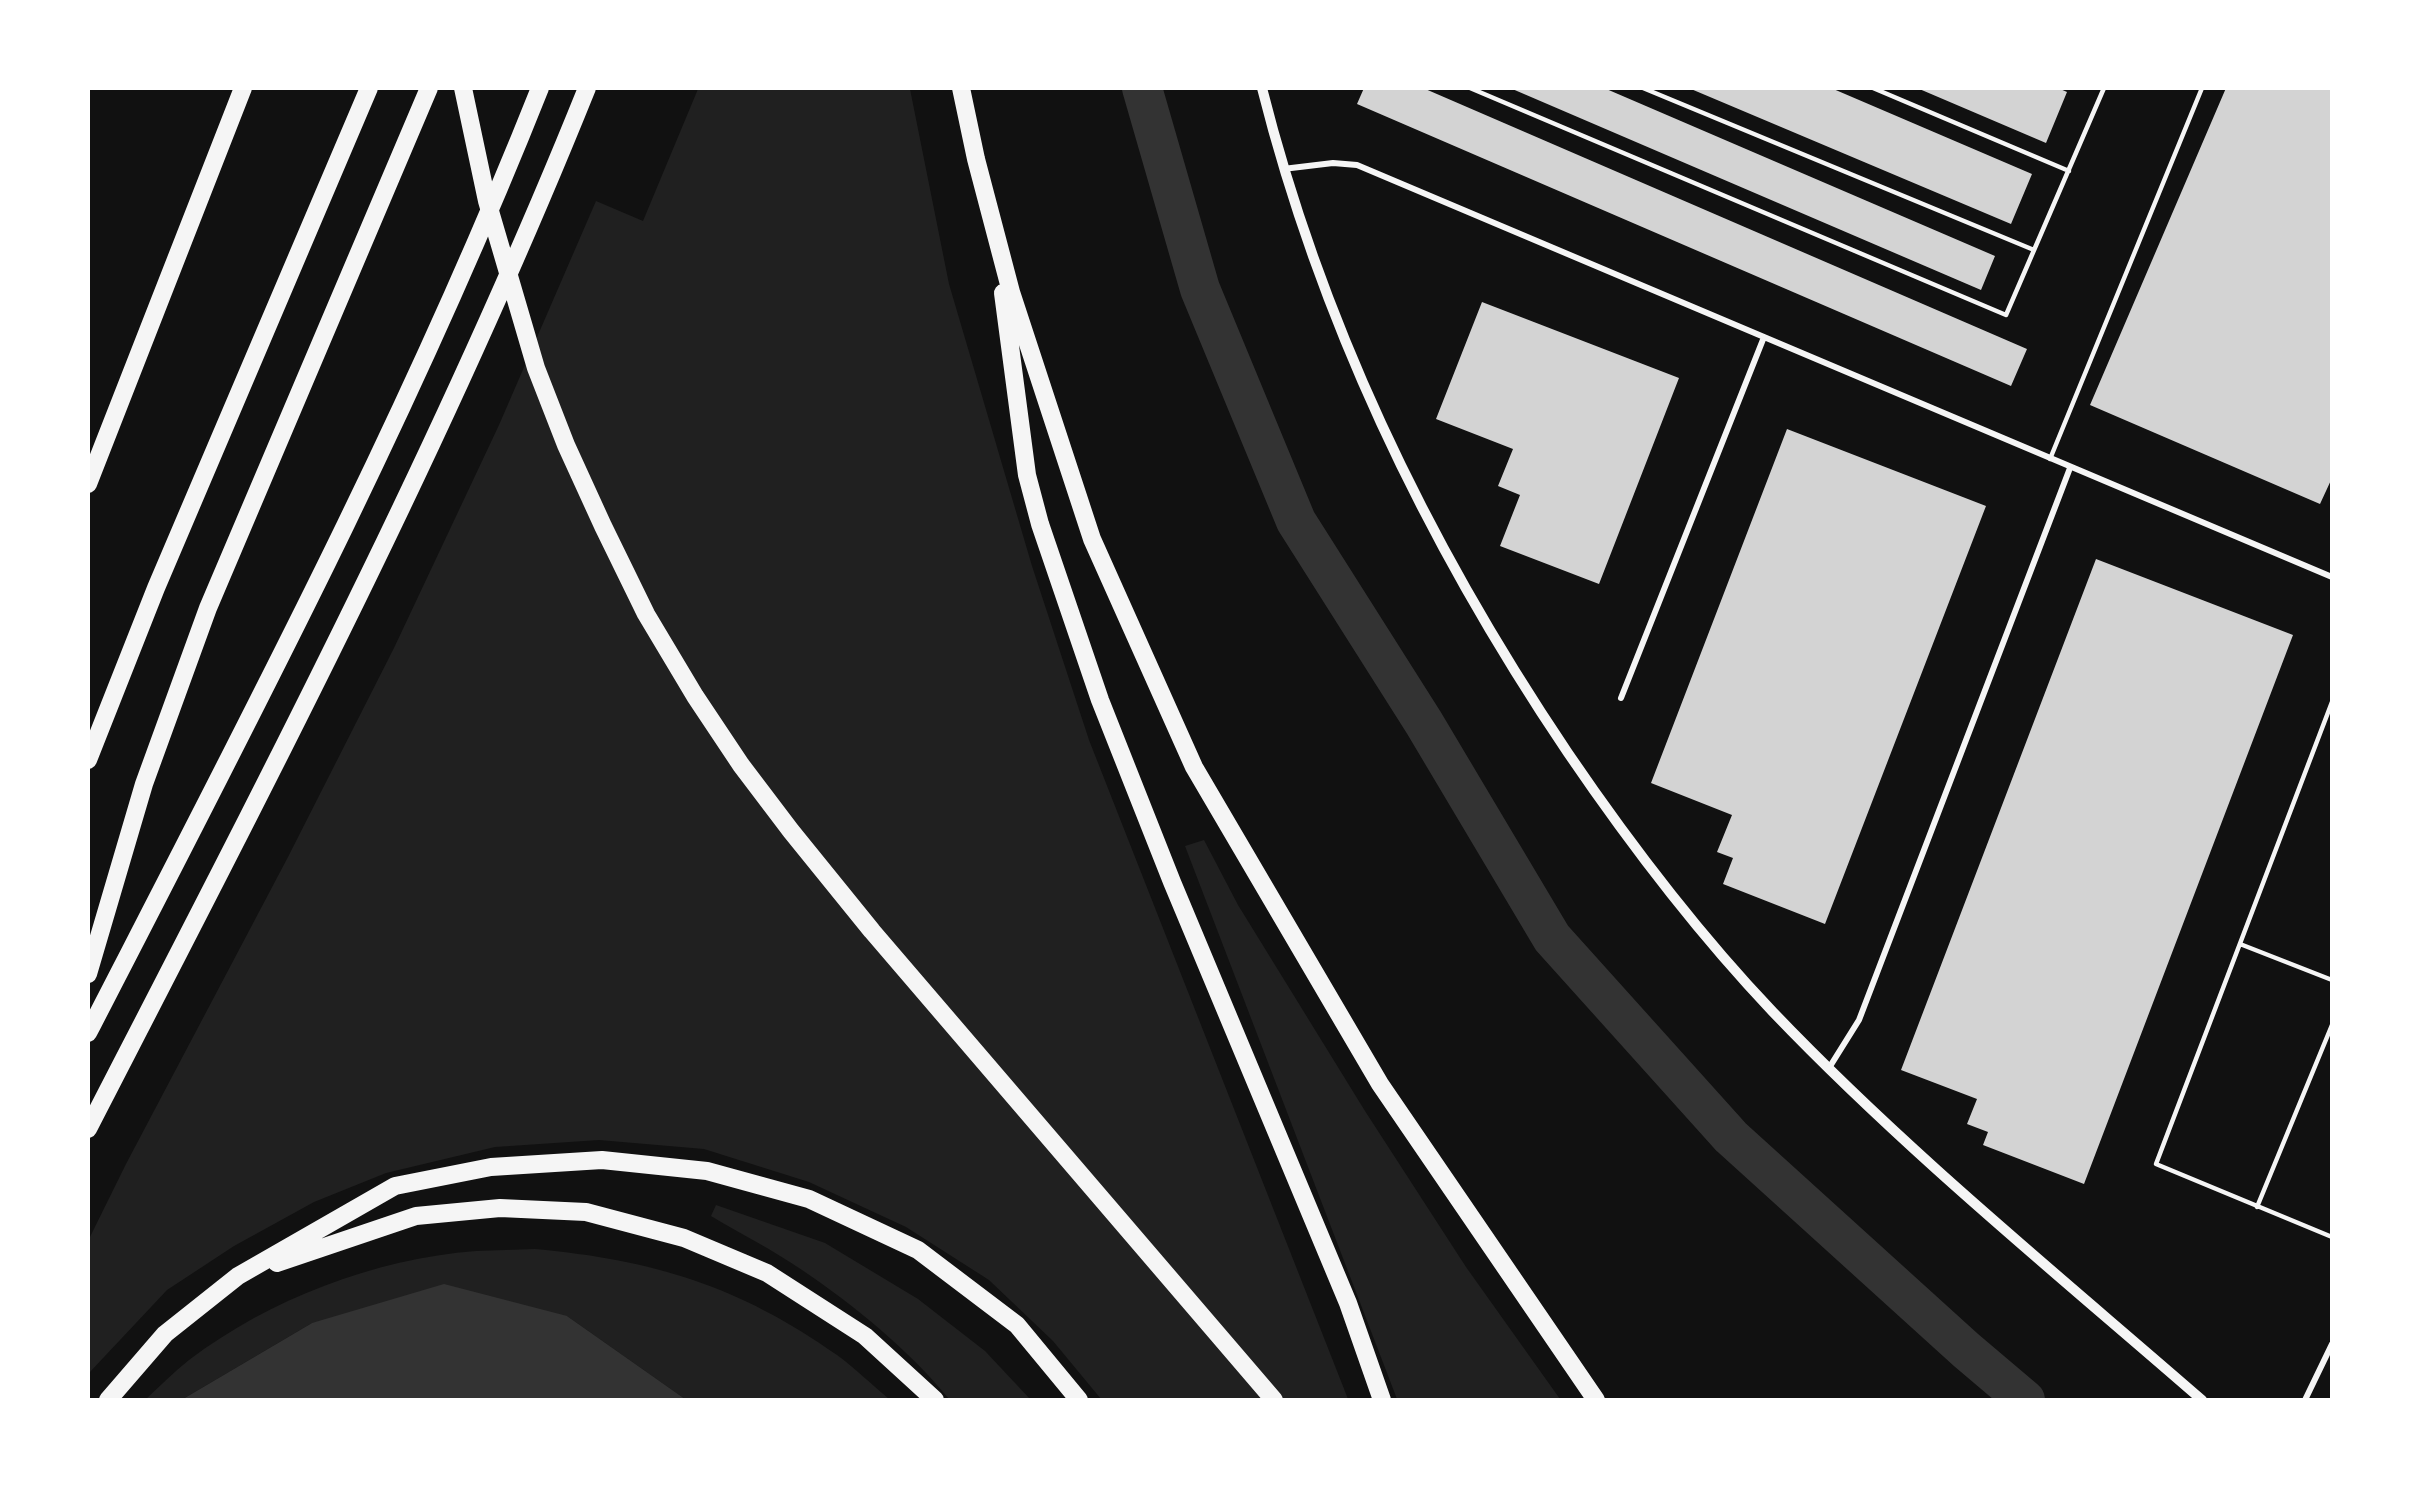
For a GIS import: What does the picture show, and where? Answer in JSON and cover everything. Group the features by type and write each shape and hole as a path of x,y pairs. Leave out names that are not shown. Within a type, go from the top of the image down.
{"highway":[{"path":"88,484 243,88"},
{"path":"88,760 156,588 369,88"},
{"path":"88,974 123,850 167,718 208,608 429,88"},
{"path":"463,88 487,201 536,368 566,446 603,526 646,614 695,696 741,765 872,931 1274,1400"},
{"path":"88,1033 289,642 350,517 459,280 540,88"},
{"path":"88,1129 278,761 379,558 477,346 587,88"},
{"path":"961,88 995,236 1092,539 1194,767 1380,1084 1596,1400"},
{"path":"995,236 1027,475 1040,524 1104,711 1172,882 1348,1303 1382,1400"},
{"path":"108,1400 165,1334 238,1276 396,1186 491,1167 602,1160 707,1171 809,1198 918,1250 1017,1325 1079,1400"},
{"path":"238,1276 416,1216 500,1208 586,1212 684,1238 767,1273 865,1336 935,1400"}],"street":[{"path":"1262,88 1283,169 1340,327 1395,453 1450,561 1505,657 1600,800 1641,856 1725,958 1829,1068 1952,1184 2202,1400"},
{"path":"1283,169 1333,163 1357,165 2331,577"},
{"path":"1621,698 1764,338"},
{"path":"1829,1068 1859,1020 2070,468"},
{"path":"2305,1400 2331,1345"}],"lane":[{"path":"1470,88 2006,315 2104,89"},
{"path":"1643,88 2034,250"},
{"path":"1873,88 2068,171"},
{"path":"2050,459 2202,88"},
{"path":"2331,702 2329,716 2156,1164 2331,1237"},
{"path":"2240,944 2331,980"},
{"path":"2257,1207 2331,1024"}],"shaded area":[{"path":"698,89 910,89 949,284 1032,566 1089,740 1348,1399 1101,1399 1053,1341 989,1280 906,1227 809,1182 704,1149 599,1140 495,1147 386,1173 314,1202 234,1246 167,1290 89,1373 88,1241 394,648 499,425 596,201 643,221"},
{"path":"1204,840 1238,905 1365,1111 1466,1267 1560,1399 1397,1399 1185,846"},
{"path":"716,1205 825,1243 918,1299 985,1351 1030,1399 949,1399 880,1329 842,1298 791,1263 711,1216"},
{"path":"535,1249 619,1260 694,1280 730,1294 801,1331 844,1360 889,1399 685,1399 567,1316 312,1323 183,1399 145,1400 172,1374 220,1338 254,1318 325,1286 362,1273 438,1255"},
{"path":"444,1284 567,1316 685,1399 183,1399 312,1323"}],"building":[{"path":"1364,88 1423,88 2027,349 2011,386 1357,104"},
{"path":"1510,88 1604,88 1995,256 1981,290"},
{"path":"1831,88 2032,174 2011,224 1691,89"},
{"path":"1917,88 2058,88 2067,92 2046,143"},
{"path":"2226,88 2332,88 2332,478 2320,504 2090,405"},
{"path":"1482,302 1679,378 1599,584 1500,546 1520,495 1498,486 1513,449 1436,419"},
{"path":"1787,429 1986,506 1825,924 1723,884 1733,858 1717,852 1732,815 1651,783"},
{"path":"2096,559 2293,635 2084,1184 1983,1145 1988,1132 1967,1124 1977,1099 1901,1070"}],"waterway":[{"path":"1142,88 1200,289 1296,521 1424,723 1552,938 1731,1137 1966,1350 2025,1400"}]}
